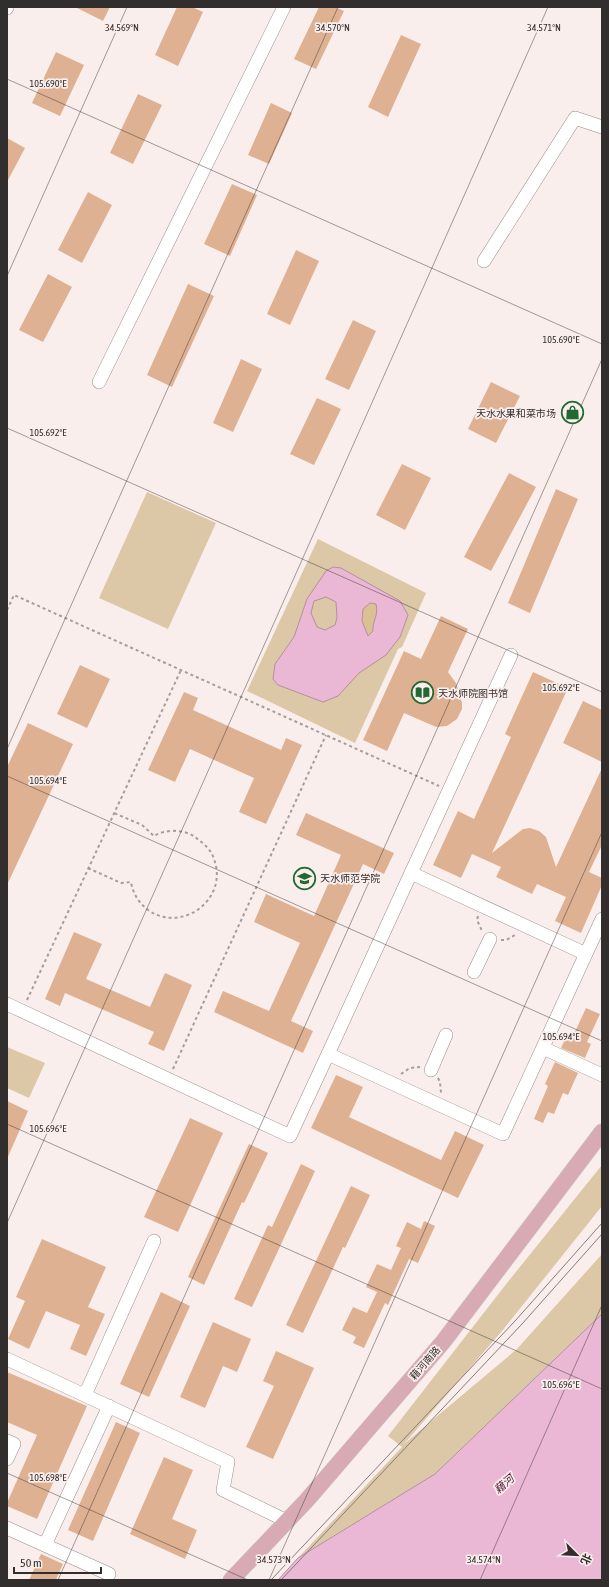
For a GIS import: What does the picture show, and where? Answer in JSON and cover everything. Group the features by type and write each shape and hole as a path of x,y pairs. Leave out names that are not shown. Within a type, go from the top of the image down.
{"main road":[{"name":"藉河南路","path":"231,1580 307,1500 443,1342 602,1132"}],"street":[{"path":"99,382 284,7"},
{"path":"484,261 575,118 602,127"},
{"path":"7,1004 290,1136 511,655"},
{"path":"411,873 586,954"},
{"path":"328,1054 504,1134 602,919"},
{"path":"474,972 490,939"},
{"path":"431,1070 446,1035"},
{"path":"543,1048 602,1076"},
{"path":"85,1395 154,1242"},
{"path":"7,1358 228,1462 223,1490 287,1520"},
{"path":"45,1545 108,1406"},
{"path":"7,1441 14,1444 7,1459"},
{"path":"7,1528 109,1574"}],"path":[{"path":"7,610 14,595 449,791"},
{"path":"22,1011 180,670"},
{"path":"168,1079 326,735"},
{"path":"88,868 121,883 131,882 132,889 141,904 154,914 171,918 188,916 203,907 213,893 217,876 214,860 206,845 192,835 175,831 158,833 154,836 142,825 114,813"}],"shaded area":[{"path":"147,492 216,523 168,629 99,598"},
{"path":"318,539 426,593 402,647 398,649 355,743 247,691"},
{"path":"369,603 377,604 377,608 373,631 367,636 362,621 363,609"},
{"path":"7,1047 45,1063 29,1098 7,1088"},
{"path":"602,1165 602,1206 502,1331 404,1444 517,1349 602,1254 602,1314 435,1474 298,1558 402,1447 388,1436 507,1283"}],"water":[{"path":"333,567 341,568 400,601 408,615 400,637 386,655 359,673 338,696 323,702 278,685 273,679 275,664 294,637 307,599 326,571","holes":["326,597 336,602 337,618 335,625 325,630 317,627 311,613 314,601","370,603 376,604 377,612 373,624 373,631 368,636 362,621 363,609"]},
{"name":"藉河","path":"602,1314 602,1580 278,1580 298,1558 435,1474"}],"building":[{"path":"75,7 110,7 103,21"},
{"path":"177,7 192,7 203,12 178,66 155,55"},
{"path":"319,7 335,7 344,11 316,69 294,59"},
{"path":"401,35 421,44 388,117 368,107"},
{"path":"56,52 84,65 60,116 32,103"},
{"path":"138,94 162,105 133,164 110,153"},
{"path":"271,103 292,113 269,164 248,155"},
{"path":"7,138 25,148 7,182"},
{"path":"232,184 257,195 230,256 204,244"},
{"path":"88,192 112,205 82,263 58,250"},
{"path":"296,250 319,261 290,325 267,314"},
{"path":"48,274 72,287 43,342 19,330"},
{"path":"188,284 214,296 172,387 147,375"},
{"path":"353,320 376,331 349,390 325,379"},
{"path":"241,359 262,369 233,432 213,423"},
{"path":"491,382 520,396 496,443 468,429"},
{"path":"317,398 341,409 314,465 290,454"},
{"path":"402,464 431,478 405,530 376,515"},
{"path":"509,473 536,487 491,571 464,557"},
{"path":"556,489 578,499 530,613 508,603"},
{"name":"天水师院图书馆","path":"441,616 468,629 448,672 456,683 462,703 462,709 457,719 447,726 436,727 404,713 387,751 363,740 404,651 421,659"},
{"path":"80,665 110,679 87,728 57,714"},
{"path":"533,672 568,688 492,853 523,829 530,828 539,831 546,837 556,867 602,768 602,845 589,872 602,878 602,885 581,933 555,921 566,897 537,884 532,894 496,877 501,867 472,854 461,878 433,865 458,811 474,819 511,737 505,734"},
{"path":"184,692 198,698 193,710 281,750 286,738 302,745 266,824 239,812 254,778 190,749 175,782 148,770"},
{"path":"583,701 602,710 602,762 563,743"},
{"path":"28,723 73,744 7,885 7,767"},
{"path":"306,813 394,853 384,874 363,864 291,1021 313,1031 303,1053 214,1012 223,991 269,1011 300,943 254,922 266,894 314,916 341,855 296,835"},
{"path":"74,932 102,944 86,979 150,1007 165,973 192,985 164,1051 148,1044 154,1032 65,993 60,1006 45,999"},
{"path":"586,1008 600,1014 587,1042 591,1044 585,1058 561,1048 568,1033 573,1036"},
{"path":"555,1062 578,1073 568,1095 563,1093 554,1114 548,1112 543,1123 534,1119 548,1086 545,1084"},
{"path":"336,1075 363,1087 349,1117 441,1160 455,1131 484,1145 458,1198 311,1128"},
{"path":"7,1101 28,1111 7,1159"},
{"path":"190,1118 223,1133 178,1232 144,1217"},
{"path":"249,1144 268,1153 244,1203 242,1202 204,1285 188,1277"},
{"path":"301,1164 315,1171 252,1307 234,1299 268,1225 272,1227"},
{"path":"351,1186 370,1195 345,1248 343,1247 303,1333 286,1325"},
{"path":"424,1221 435,1226 418,1263 409,1259 388,1305 385,1303 364,1348 353,1343 356,1337 342,1330 353,1307 367,1313 377,1292 366,1287 377,1264 391,1270 401,1248 396,1246 407,1222 421,1229"},
{"path":"42,1239 106,1267 88,1307 105,1314 86,1356 70,1349 80,1325 46,1311 29,1349 8,1339 25,1301 16,1297"},
{"path":"161,1292 190,1306 149,1397 120,1384"},
{"path":"213,1322 251,1339 237,1372 223,1366 205,1408 180,1397"},
{"path":"276,1351 314,1368 273,1459 246,1447 274,1386 263,1381"},
{"path":"7,1372 87,1406 37,1519 7,1506 37,1435 7,1422"},
{"path":"116,1422 140,1433 93,1541 68,1530"},
{"path":"164,1457 193,1470 172,1519 197,1530 185,1559 130,1534"},
{"path":"41,1554 63,1564 56,1580 29,1580"}],"tram line":[{"path":"271,1580 515,1321 602,1223"},
{"path":"281,1580 522,1324 602,1234"}],"place":[{"name":"天水水果和菜市场","path":"572,413"},
{"name":"天水师院图书馆","path":"422,693"},
{"name":"天水师范学院","path":"304,878"}]}
